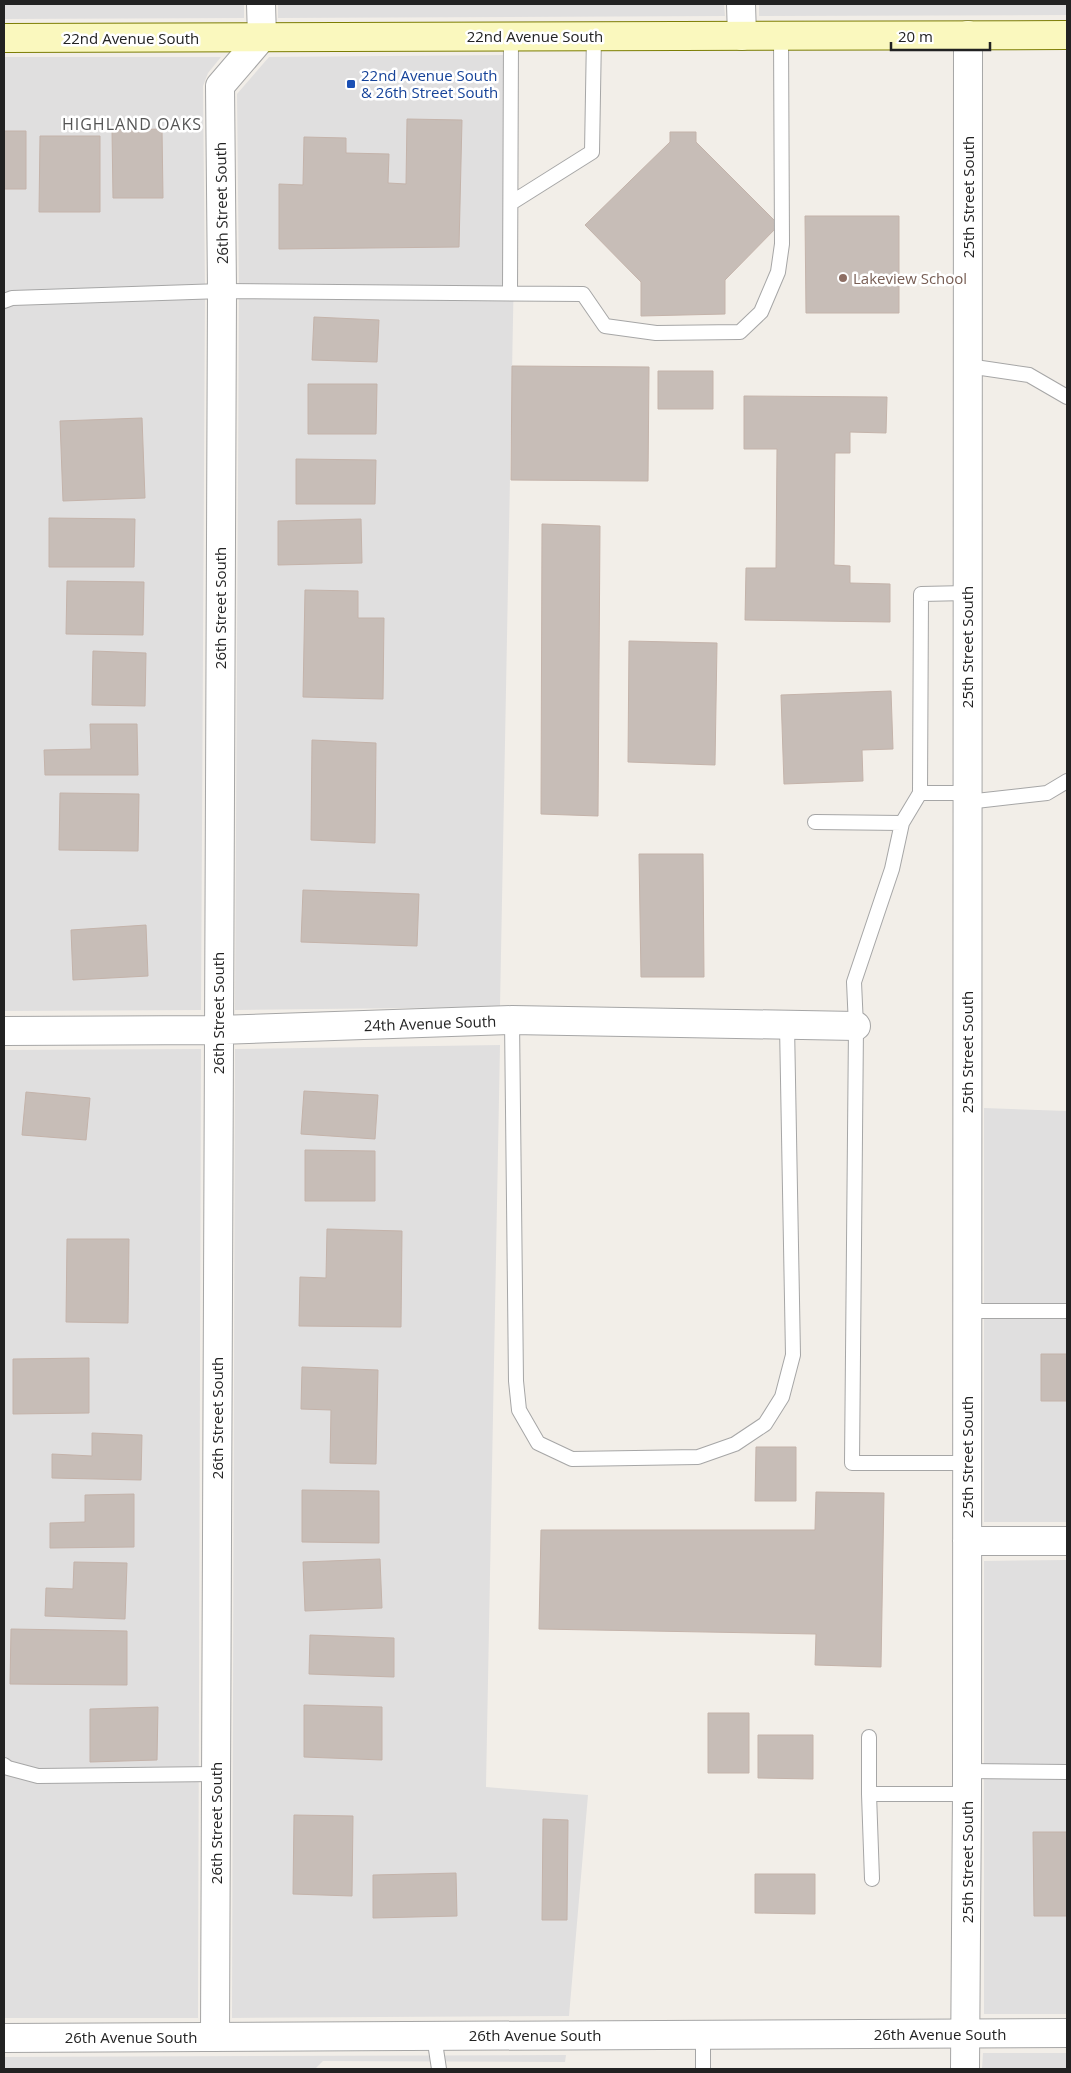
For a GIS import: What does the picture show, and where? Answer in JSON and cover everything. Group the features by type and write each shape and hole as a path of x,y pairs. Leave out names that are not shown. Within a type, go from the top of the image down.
{"main road":[{"name":"22nd Avenue South","path":"4,38 1067,35"}],"street":[{"path":"261,4 262,37"},
{"path":"741,4 742,36"},
{"name":"25th Street South","path":"965,2069 967,2034 968,35"},
{"name":"26th Street South","path":"215,2037 222,291 220,86 262,37"},
{"name":"24th Avenue South","path":"4,1031 218,1030 512,1020 856,1026"},
{"path":"967,1541 1067,1541"},
{"name":"26th Avenue South","path":"4,2038 1067,2033"}],"lane":[{"path":"511,203 592,152 594,35"},
{"path":"510,293 511,36"},
{"path":"4,301 12,298 222,291 583,294 605,326 656,333 740,332 761,312 778,272 782,244 781,36"},
{"path":"968,366 1029,375 1067,398"},
{"path":"967,594 921,594 920,793 902,823 892,868 854,982 856,1026 852,1463 967,1463"},
{"path":"920,793 967,798 1047,793 1067,780"},
{"path":"815,822 902,823"},
{"path":"512,1020 516,1381 518,1400 520,1410 538,1443 572,1459 698,1457 735,1444 765,1424 782,1397 793,1355 787,1025"},
{"path":"967,1311 1067,1312"},
{"path":"869,1737 872,1879"},
{"path":"4,1765 8,1768 38,1776 216,1774"},
{"path":"869,1794 1067,1772"},
{"path":"702,2035 702,2069"},
{"path":"434,2036 439,2069"}],"shaded area":[{"path":"4,4 244,4 244,18 4,19"},
{"path":"278,4 724,4 725,16 278,18"},
{"path":"759,4 1067,4 1067,15 759,16"},
{"path":"518,55 500,1007 235,1010 239,291 237,94 269,57"},
{"path":"4,57 221,57 208,73 203,86 205,291 201,1010 4,1011"},
{"path":"500,1045 486,1787 588,1795 569,2016 232,2018 235,1049"},
{"path":"201,1049 198,2018 4,2018 4,1050"},
{"path":"984,1108 1067,1111 1067,1522 984,1522"},
{"path":"1067,1560 1067,2014 984,2014 984,1561"},
{"path":"983,2053 1067,2053 1067,2069 982,2069"},
{"path":"566,2055 565,2062 323,2061 315,2069 4,2069 4,2057"}],"building":[{"path":"407,119 462,120 459,247 279,249 279,184 303,185 304,137 346,138 346,153 389,154 388,183 406,184"},
{"path":"162,129 163,198 113,198 112,130"},
{"path":"4,131 26,131 26,189 4,189"},
{"path":"670,132 696,132 696,142 779,225 725,280 725,314 641,316 641,282 585,225 670,142"},
{"path":"40,136 100,136 100,212 39,212"},
{"path":"805,216 899,216 899,313 806,313"},
{"path":"314,317 379,320 377,362 312,360"},
{"path":"512,366 649,367 648,481 511,480"},
{"path":"658,371 713,371 713,409 658,409"},
{"path":"308,384 377,384 376,434 308,434"},
{"path":"744,396 887,397 886,433 850,432 850,453 835,453 834,565 850,566 850,583 890,584 890,622 745,620 746,568 776,568 777,449 744,449"},
{"path":"142,418 145,498 63,501 60,421"},
{"path":"296,459 376,460 375,504 296,504"},
{"path":"49,518 135,519 134,567 49,567"},
{"path":"361,519 362,563 278,565 278,521"},
{"path":"542,524 600,526 598,816 541,814"},
{"path":"67,581 144,582 143,635 66,634"},
{"path":"305,590 358,591 358,618 384,618 383,699 303,697"},
{"path":"629,641 717,643 715,765 628,762"},
{"path":"93,651 146,653 145,706 92,705"},
{"path":"891,691 893,749 862,750 863,781 784,784 781,695"},
{"path":"90,724 137,724 138,775 45,775 44,750 91,749"},
{"path":"312,740 376,743 375,843 311,840"},
{"path":"60,793 139,794 138,851 59,850"},
{"path":"639,854 703,854 704,977 641,977"},
{"path":"303,890 419,894 417,946 301,942"},
{"path":"146,925 148,976 73,980 71,930"},
{"path":"304,1091 378,1095 375,1139 301,1134"},
{"path":"26,1092 90,1098 86,1140 22,1135"},
{"path":"305,1150 375,1151 375,1201 305,1201"},
{"path":"327,1229 402,1231 401,1327 299,1326 300,1277 326,1278"},
{"path":"67,1239 129,1239 128,1323 66,1322"},
{"path":"1041,1354 1067,1354 1067,1401 1041,1401"},
{"path":"89,1358 89,1413 13,1414 13,1359"},
{"path":"302,1367 378,1370 376,1464 330,1463 331,1410 301,1409"},
{"path":"92,1433 142,1435 141,1480 52,1478 52,1454 92,1456"},
{"path":"756,1447 796,1447 796,1501 755,1501"},
{"path":"302,1490 379,1491 379,1543 302,1542"},
{"path":"816,1492 884,1493 881,1667 815,1665 816,1634 539,1629 541,1530 815,1530"},
{"path":"134,1494 134,1547 50,1548 50,1523 85,1522 85,1495"},
{"path":"380,1559 382,1608 305,1611 303,1562"},
{"path":"74,1562 127,1563 125,1619 45,1616 46,1588 73,1589"},
{"path":"11,1629 127,1631 127,1685 10,1684"},
{"path":"310,1635 394,1638 394,1677 309,1674"},
{"path":"304,1705 382,1707 382,1760 304,1757"},
{"path":"158,1707 157,1760 90,1762 90,1709"},
{"path":"708,1713 749,1713 749,1773 708,1773"},
{"path":"758,1735 813,1735 813,1779 758,1778"},
{"path":"294,1815 353,1816 352,1896 293,1894"},
{"path":"543,1819 568,1820 567,1920 542,1920"},
{"path":"1033,1832 1067,1832 1067,1916 1034,1916"},
{"path":"456,1873 457,1916 373,1918 373,1875"},
{"path":"755,1874 815,1874 815,1914 755,1913"}],"place":[{"name":"22nd Avenue South & 26th Street South","path":"351,84"},
{"name":"Lakeview School","path":"843,278"}],"district":[{"name":"HIGHLAND OAKS","path":"132,124"}]}
